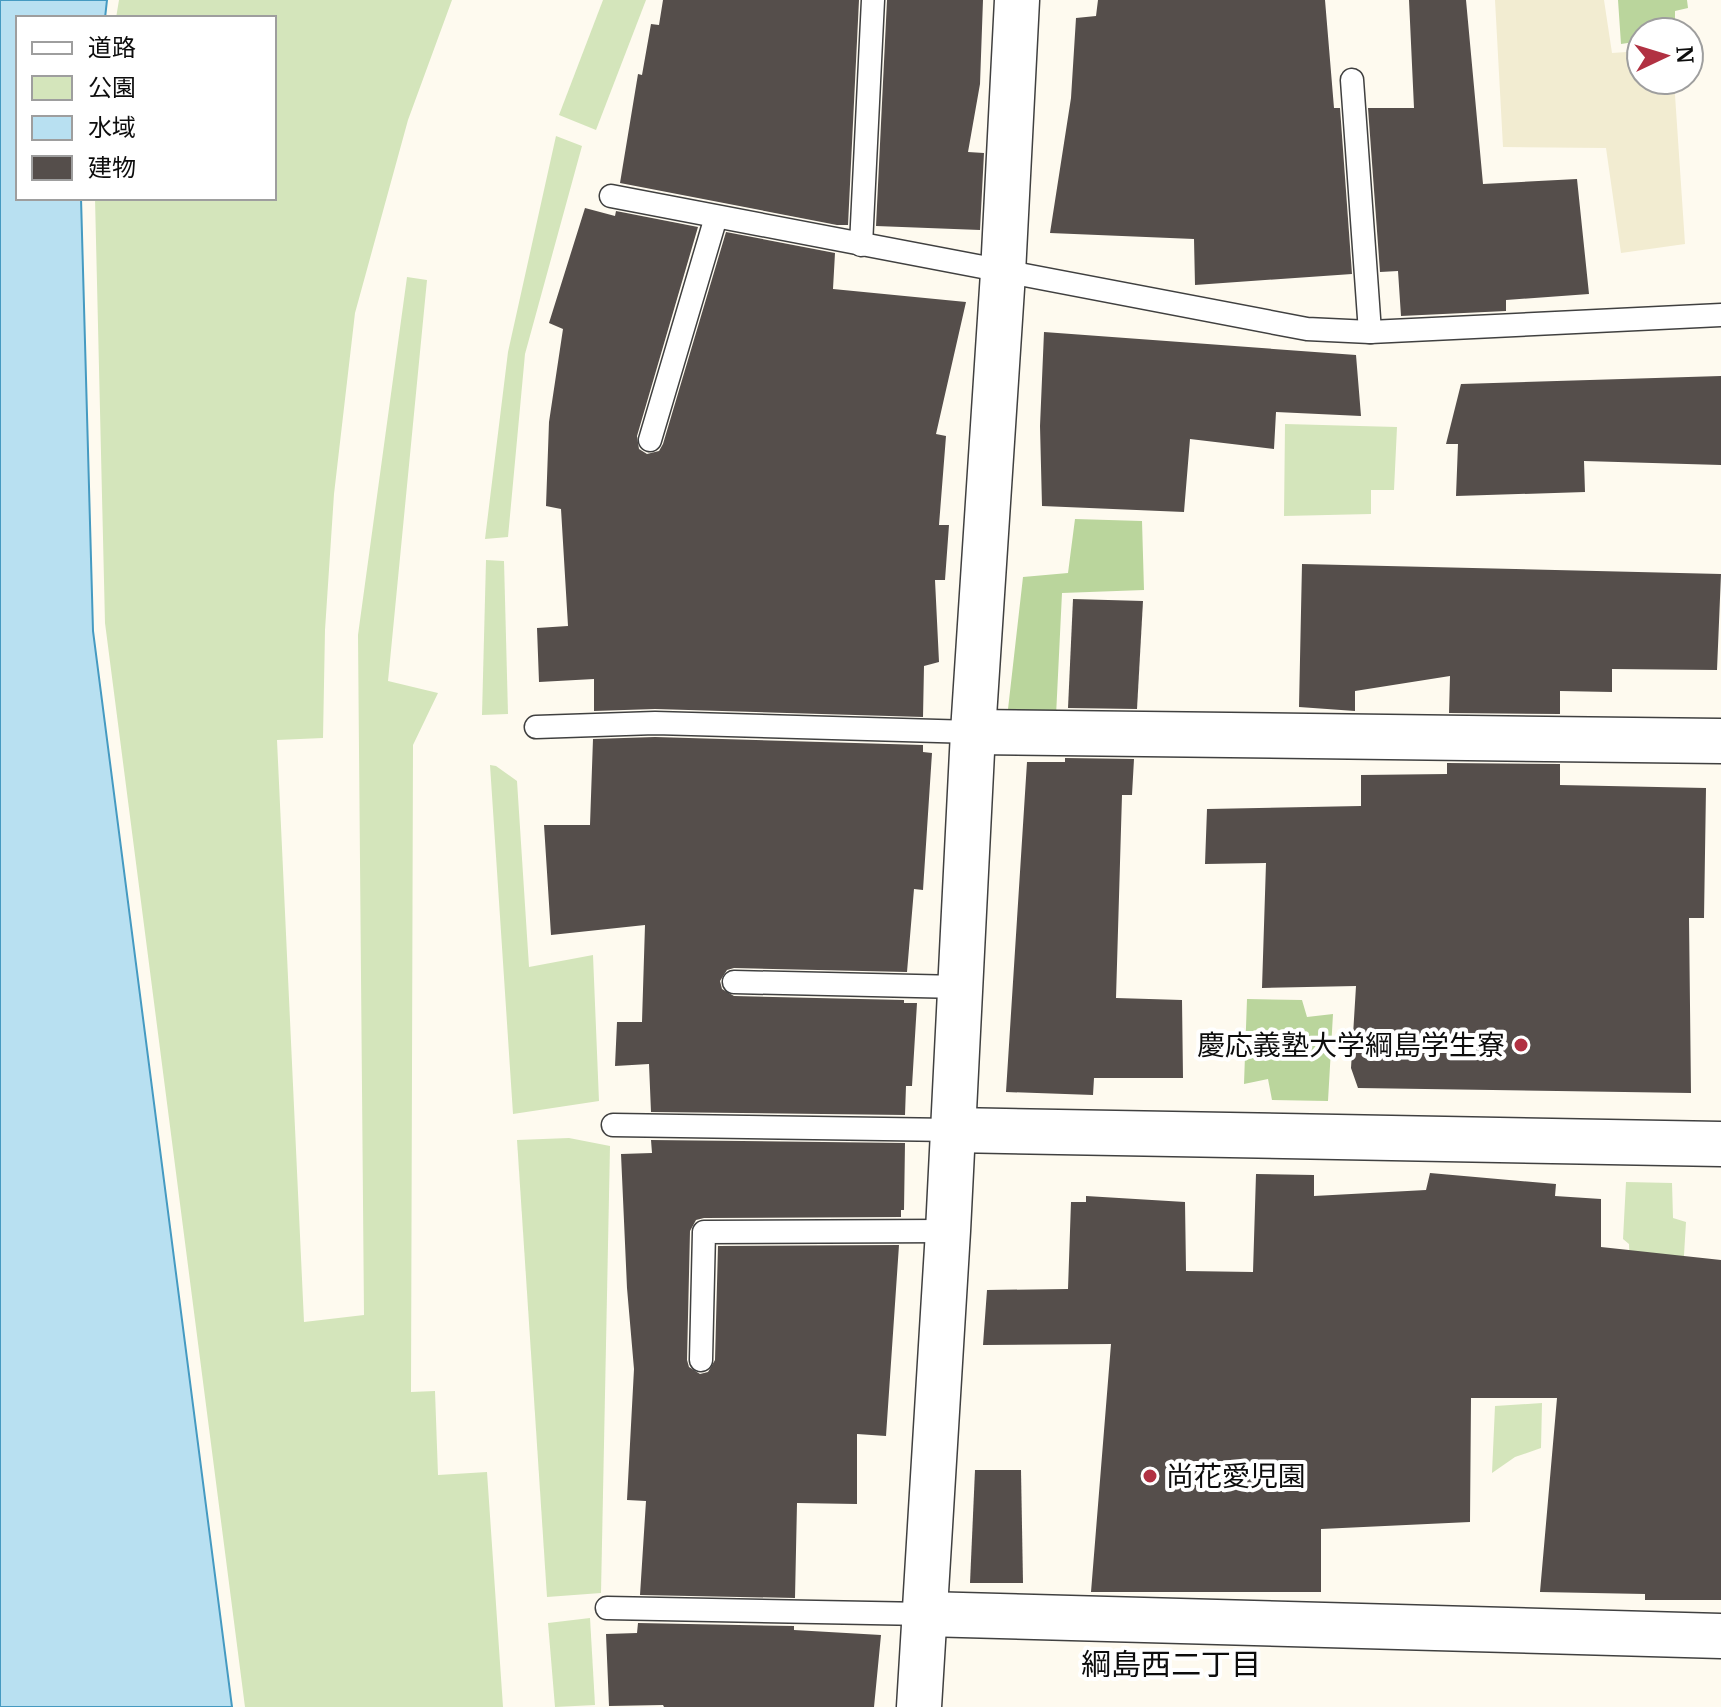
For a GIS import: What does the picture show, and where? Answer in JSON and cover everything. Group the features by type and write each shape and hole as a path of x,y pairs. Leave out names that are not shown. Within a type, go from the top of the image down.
{"street":[{"path":"919,1707 1017,0"},
{"path":"973,732 1721,741"},
{"path":"953,1130 1721,1144"},
{"path":"925,1614 1721,1636"}],"lane":[{"path":"861,245 873,0"},
{"path":"1352,80 1370,332"},
{"path":"611,196 1307,329 1370,332 1721,315"},
{"path":"650,440 716,217"},
{"path":"536,727 655,723 973,732"},
{"path":"734,982 960,987"},
{"path":"613,1125 953,1130"},
{"path":"701,1360 704,1232 948,1231"},
{"path":"607,1608 925,1614"}],"shaded area":[{"path":"1495,0 1604,0 1612,53 1625,52 1625,96 1675,96 1685,244 1621,253 1606,148 1503,147"}],"green space":[{"path":"119,0 452,0 408,120 355,313 334,494 325,630 323,738 277,740 304,1322 364,1315 358,635 407,277 427,280 388,681 438,693 413,745 411,1392 435,1391 438,1475 487,1472 503,1707 245,1707 105,623 95,200 276,200 276,16 116,16"},
{"path":"603,0 646,0 596,130 559,115"},
{"path":"1618,0 1687,0 1688,8 1675,11 1675,16 1625,16 1625,43 1621,44"},
{"path":"556,136 582,146 525,354 508,537 485,539 508,352"},
{"path":"1285,424 1397,427 1394,490 1371,490 1371,514 1284,516"},
{"path":"1075,519 1142,521 1144,590 1062,593 1056,716 1007,718 1023,577 1068,573"},
{"path":"486,560 504,561 508,714 482,715"},
{"path":"490,765 517,781 529,967 593,955 599,1101 513,1114"},
{"path":"1247,999 1302,1000 1307,1017 1333,1014 1328,1101 1272,1100 1268,1079 1244,1084"},
{"path":"569,1138 610,1146 601,1593 547,1597 517,1140"},
{"path":"1626,1182 1672,1183 1673,1218 1686,1222 1679,1338 1632,1337 1629,1244 1623,1239"},
{"path":"1542,1403 1541,1448 1515,1457 1492,1473 1495,1406"},
{"path":"590,1618 595,1705 555,1707 548,1623"}],"water":[{"path":"0,0 107,0 105,16 16,16 16,200 81,200 93,631 232,1707 0,1707"}],"building":[{"path":"663,0 859,0 848,225 620,183 638,74 642,75 651,24 659,25"},
{"path":"887,0 983,0 980,84 968,152 984,153 980,230 876,226"},
{"path":"1098,0 1325,0 1334,108 1340,108 1352,274 1195,285 1194,239 1050,233 1071,98 1076,18 1096,16"},
{"path":"1409,0 1466,0 1483,184 1577,179 1589,294 1506,300 1506,311 1401,316 1398,271 1380,272 1368,108 1414,108"},
{"path":"585,208 615,216 616,211 698,227 637,436 639,449 647,454 659,451 663,444 726,232 835,253 833,289 966,302 936,434 946,436 939,525 949,525 945,580 935,580 939,662 924,666 923,717 655,709 594,711 594,679 539,682 537,628 568,626 561,509 546,506 549,422 563,329 549,323"},
{"path":"1044,332 1356,355 1361,416 1276,412 1274,449 1190,439 1184,512 1042,506 1040,426"},
{"path":"1721,376 1721,465 1584,461 1585,492 1456,496 1458,444 1446,444 1461,384"},
{"path":"1302,564 1721,574 1717,670 1612,669 1612,692 1560,691 1560,714 1449,713 1450,676 1355,691 1355,711 1299,707"},
{"path":"1073,599 1143,601 1137,709 1068,708"},
{"path":"655,737 923,745 923,752 932,753 923,890 914,889 907,972 734,968 727,970 720,981 722,989 734,996 904,1000 904,1003 917,1003 912,1086 906,1086 905,1115 651,1112 649,1064 615,1066 617,1022 642,1022 645,925 551,935 544,825 590,825 593,739"},
{"path":"1065,758 1134,759 1132,795 1122,795 1116,998 1182,1000 1183,1078 1094,1078 1093,1095 1006,1092 1027,762 1065,762"},
{"path":"1447,763 1560,764 1560,785 1706,788 1704,918 1689,918 1691,1093 1358,1088 1351,1068 1356,986 1262,988 1266,863 1205,864 1207,809 1361,806 1361,775 1447,774"},
{"path":"651,1140 905,1143 904,1210 901,1210 901,1217 704,1218 696,1220 690,1231 687,1360 689,1367 700,1374 708,1372 715,1360 718,1246 899,1245 886,1436 857,1434 857,1504 797,1503 795,1598 640,1595 646,1501 627,1500 634,1369 621,1154 652,1153"},
{"path":"1430,1173 1556,1184 1555,1196 1601,1199 1601,1247 1721,1260 1721,1600 1645,1600 1645,1594 1540,1592 1557,1398 1471,1398 1470,1522 1321,1529 1321,1592 1091,1592 1111,1344 983,1345 987,1290 1068,1289 1071,1202 1086,1202 1086,1196 1185,1202 1186,1271 1253,1272 1256,1174 1314,1175 1314,1196 1426,1190"},
{"path":"975,1470 1021,1470 1023,1583 970,1583"},
{"path":"638,1623 794,1626 794,1630 881,1635 874,1707 609,1706 606,1634 637,1633"}],"place":[{"name":"慶応義塾大学綱島学生寮","path":"1521,1045"},
{"name":"尚花愛児園","path":"1150,1476"}],"district":[{"name":"綱島西二丁目","path":"1171,1664"}]}
